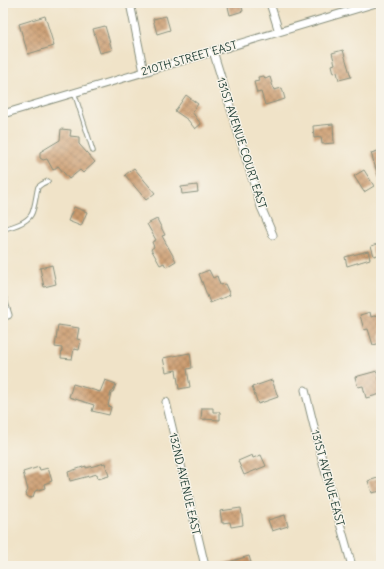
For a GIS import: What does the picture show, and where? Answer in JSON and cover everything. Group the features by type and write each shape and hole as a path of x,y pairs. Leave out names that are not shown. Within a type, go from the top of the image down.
{"street":[{"path":"130,3 144,72"},
{"path":"270,3 279,32"},
{"name":"210TH STREET EAST","path":"3,114 376,3"},
{"name":"131ST AVENUE COURT EAST","path":"213,51 260,203 273,235"},
{"path":"3,298 8,315"},
{"name":"131ST AVENUE EAST","path":"306,390 323,463 352,566"},
{"name":"132ND AVENUE EAST","path":"166,402 205,566"}],"lane":[{"path":"74,92 93,151"},
{"path":"3,229 11,228 24,222 31,215 38,187 48,181"}],"building":[{"path":"227,3 241,3 243,11 230,15"},
{"path":"45,16 54,46 28,54 19,24"},
{"path":"166,16 170,30 157,34 153,19"},
{"path":"105,26 112,50 100,53 93,29"},
{"path":"343,50 351,77 339,80 337,72 334,73 332,65 335,64 332,53"},
{"path":"264,76 265,79 270,77 274,90 282,88 285,99 265,105 261,92 257,93 254,82 259,81 258,77"},
{"path":"186,95 198,104 192,112 201,124 195,129 188,120 175,111"},
{"path":"333,124 334,143 322,144 321,137 314,138 313,126"},
{"path":"61,129 71,130 70,136 79,137 79,144 95,162 83,173 80,170 69,179 58,166 53,170 47,159 43,160 40,158 40,152 60,140"},
{"path":"381,150 381,179 379,179 371,153"},
{"path":"134,168 155,193 146,200 125,175"},
{"path":"364,170 374,186 364,192 354,176"},
{"path":"197,185 198,192 182,194 181,187"},
{"path":"74,207 87,212 81,226 68,221"},
{"path":"157,219 165,235 162,236 176,261 166,267 164,263 160,265 151,249 154,247 152,242 156,240 147,224"},
{"path":"381,243 381,254 374,256 371,246"},
{"path":"368,251 370,259 347,266 345,257"},
{"path":"52,265 56,284 44,287 40,268"},
{"path":"209,270 213,278 217,276 220,285 225,284 230,295 210,303 199,274"},
{"path":"370,312 371,317 381,314 381,343 373,345 368,329 364,330 360,315"},
{"path":"58,325 79,328 77,339 81,340 79,350 74,349 72,359 61,358 62,348 55,347"},
{"path":"190,353 192,368 187,369 190,387 179,389 176,370 166,372 163,358"},
{"path":"377,371 381,394 366,398 363,386 358,387 355,377"},
{"path":"105,380 116,384 113,392 111,392 108,406 111,407 109,415 92,411 94,405 69,397 73,384 100,392"},
{"path":"272,380 278,397 258,404 252,387"},
{"path":"202,408 213,408 213,412 220,412 220,420 201,419"},
{"path":"252,455 253,458 261,455 266,466 244,475 238,461"},
{"path":"105,463 109,476 98,479 97,474 70,481 68,472 86,466 86,468"},
{"path":"39,467 40,470 48,468 52,481 44,484 45,488 35,491 33,497 30,498 26,493 28,490 23,472"},
{"path":"381,477 381,491 372,493 368,481"},
{"path":"241,508 243,525 231,527 230,522 222,523 220,511"},
{"path":"285,515 288,526 272,531 268,520"},
{"path":"249,556 252,566 222,566 222,564"}]}
